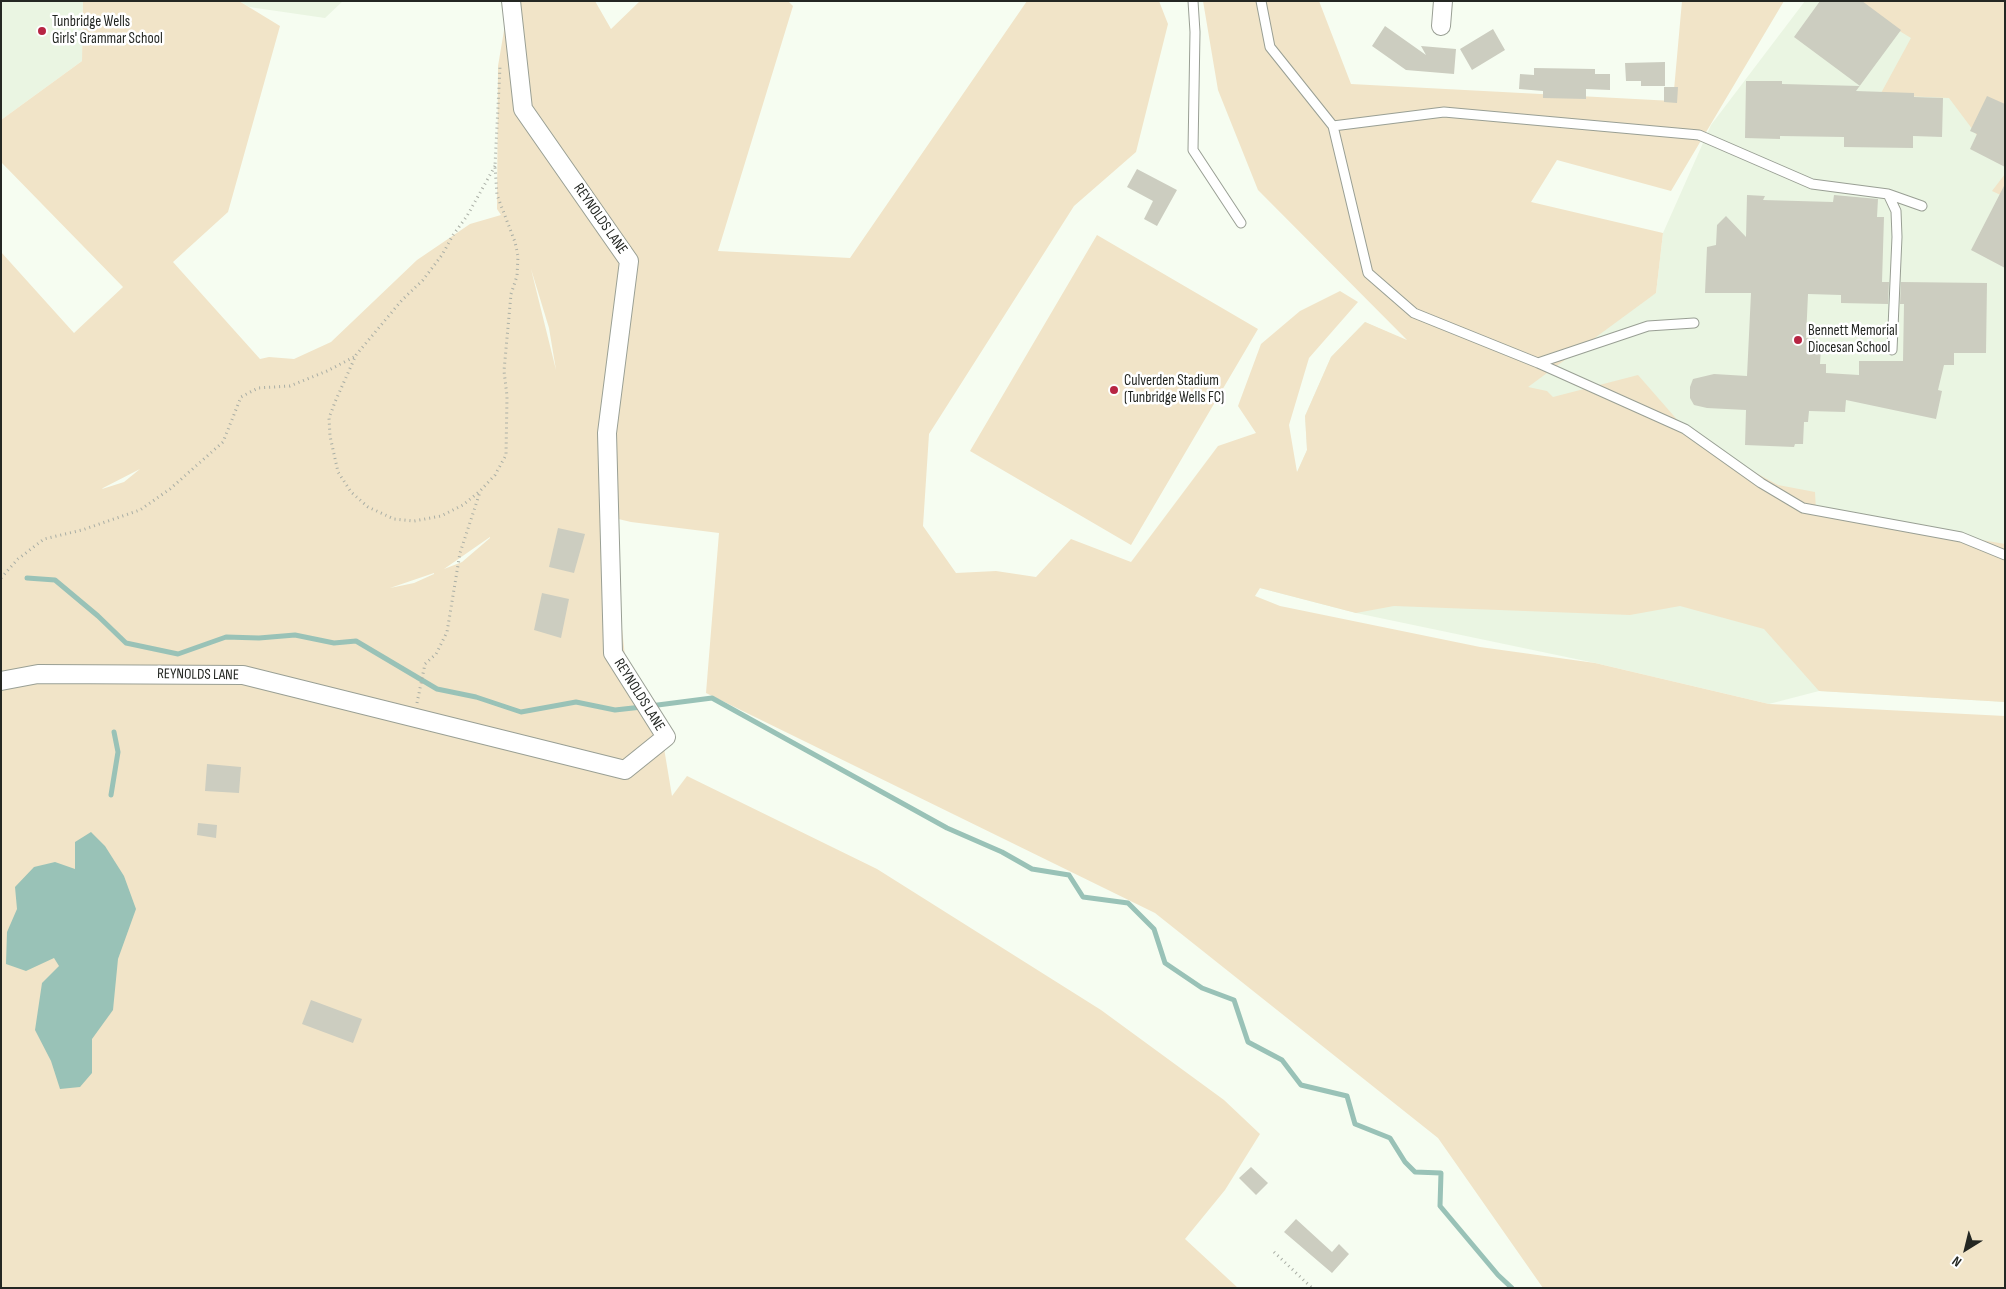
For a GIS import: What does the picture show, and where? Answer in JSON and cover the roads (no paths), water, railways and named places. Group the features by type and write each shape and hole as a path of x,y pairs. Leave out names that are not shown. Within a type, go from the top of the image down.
{"street":[{"name":"REYNOLDS LANE","path":"1,681 38,674 243,675 625,770 666,737 613,653 607,433 629,261 522,110 511,1"},
{"path":"1441,26 1442,1"}],"lane":[{"path":"1193,1 1195,32 1193,150 1241,223"},
{"path":"1261,1 1270,47 1333,126 1368,273 1414,313 1538,363 1685,429 1761,483 1803,508 1961,537 2005,555"},
{"path":"1333,126 1444,112 1699,135 1812,184 1888,194 1922,206"},
{"path":"1888,194 1896,211 1897,237 1892,350"},
{"path":"1538,363 1648,326 1694,323"}],"water":[{"path":"91,832 105,846 124,876 136,909 118,959 113,1010 92,1039 92,1073 80,1087 60,1089 51,1061 35,1030 42,983 59,966 54,958 26,971 6,964 7,932 17,909 15,887 34,867 55,862 75,869 75,842"}],"waterway":[{"path":"27,578 55,580 98,616 126,643 178,654 226,637 259,638 295,635 334,643 356,641 437,689 476,697 521,712 576,702 615,710 642,707"},
{"path":"650,706 712,698 947,828 1002,852 1032,869 1069,875 1083,897 1128,903 1154,929 1165,963 1202,988 1234,1000 1248,1042 1282,1060 1301,1085 1347,1096 1355,1124 1390,1138 1405,1162 1415,1172 1441,1173 1440,1206 1498,1275 1512,1288"},
{"path":"111,795 118,752 114,732"}],"place":[{"name":"Tunbridge Wells Girls' Grammar School","path":"42,31"},
{"name":"Bennett Memorial Diocesan School","path":"1798,340"},
{"name":"Culverden Stadium (Tunbridge Wells FC)","path":"1114,390"}]}
